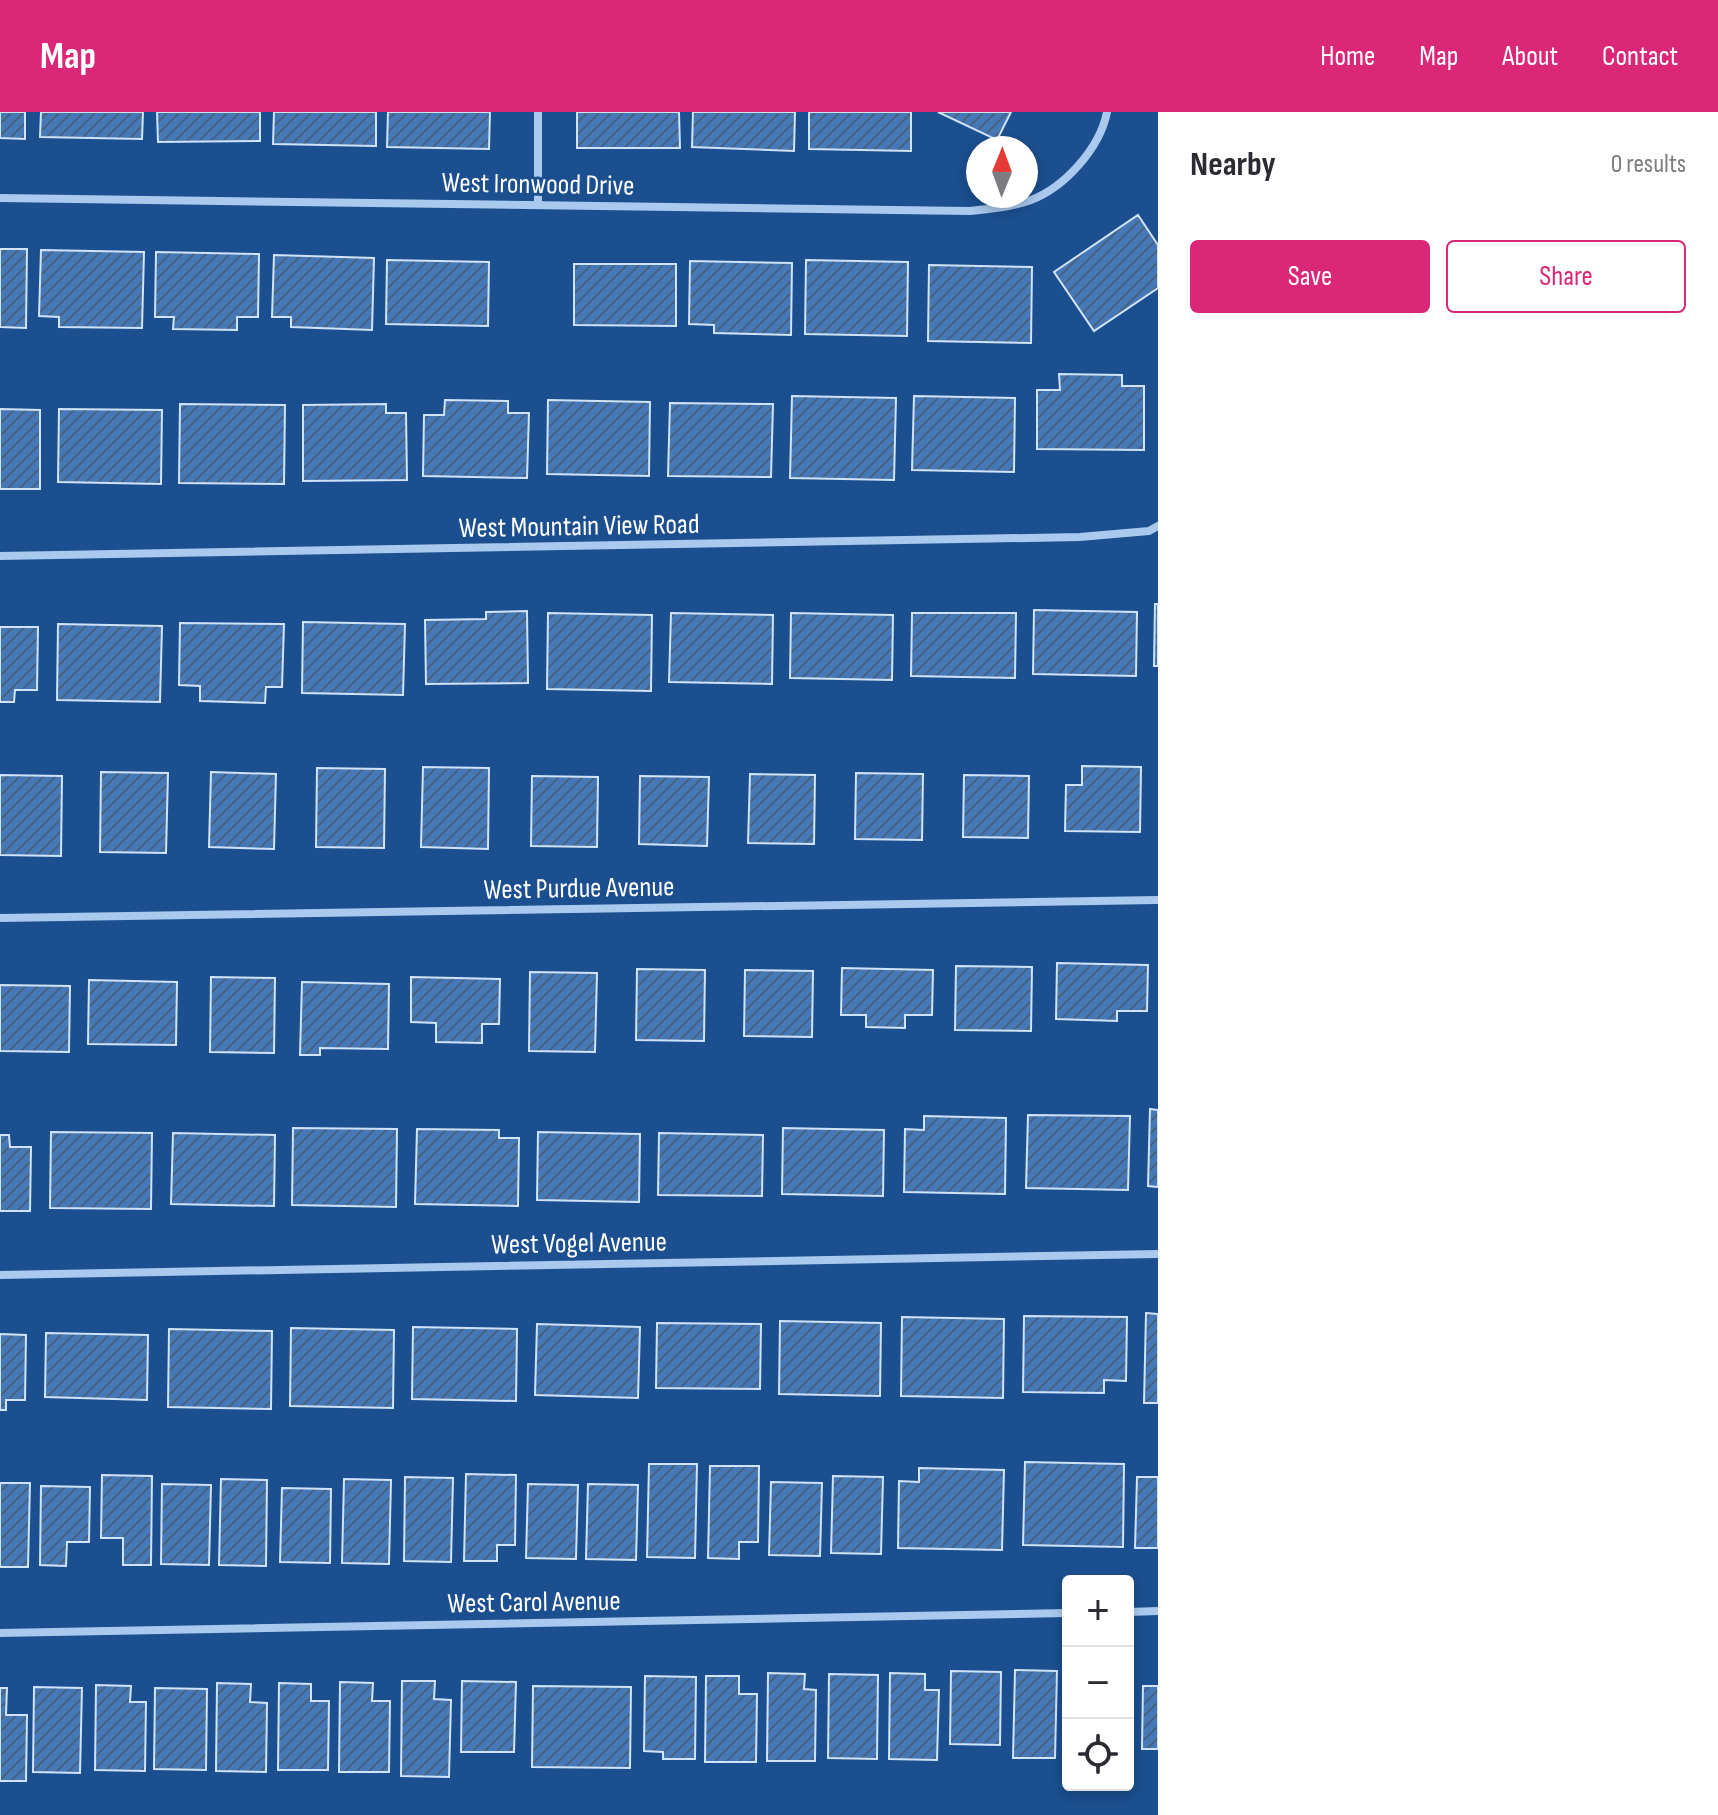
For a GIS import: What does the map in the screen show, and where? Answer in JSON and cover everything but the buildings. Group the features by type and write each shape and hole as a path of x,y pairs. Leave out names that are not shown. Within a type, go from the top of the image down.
{"street":[{"path":"538,112 538,205"},
{"name":"West Ironwood Drive","path":"0,198 969,211 1032,200 1053,188 1086,156 1107,112"},
{"name":"West Mountain View Road","path":"0,556 1080,537 1149,531 1158,526"},
{"name":"West Purdue Avenue","path":"0,918 1158,900"},
{"name":"West Vogel Avenue","path":"0,1275 1158,1254"},
{"path":"1134,1612 1158,1611"},
{"name":"West Carol Avenue","path":"0,1633 1062,1613"}]}
